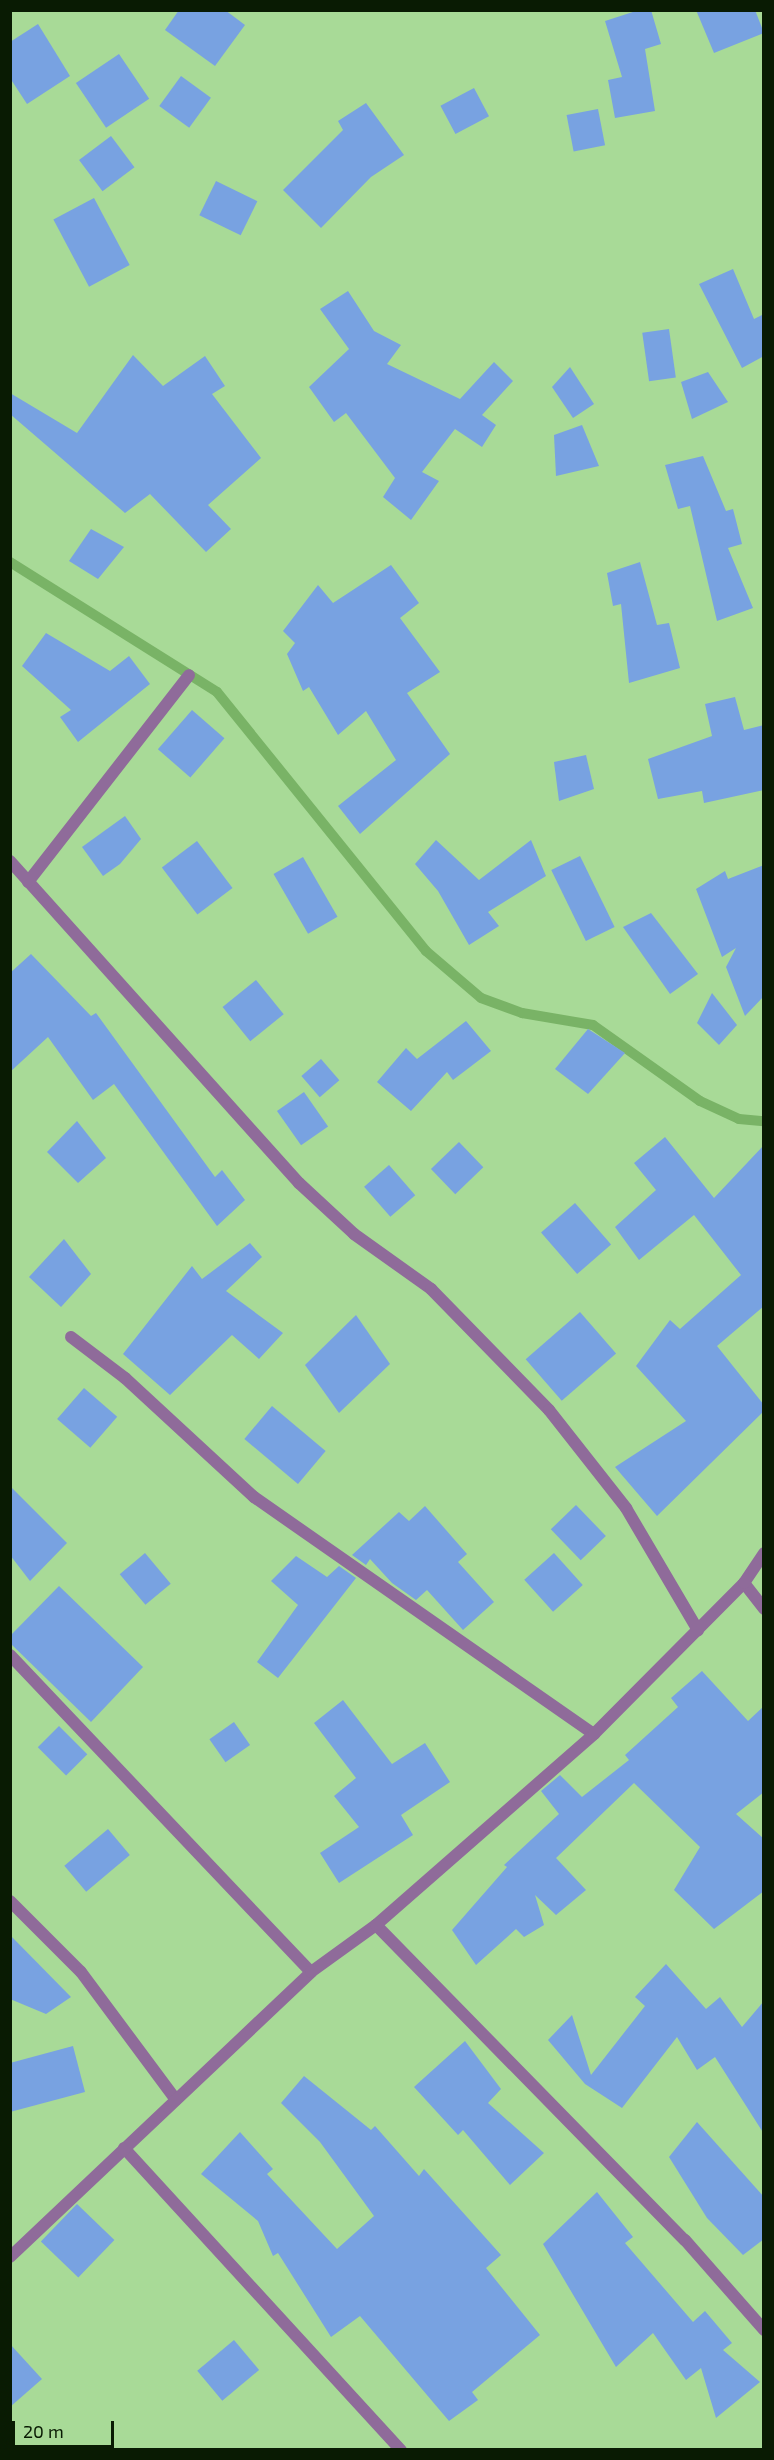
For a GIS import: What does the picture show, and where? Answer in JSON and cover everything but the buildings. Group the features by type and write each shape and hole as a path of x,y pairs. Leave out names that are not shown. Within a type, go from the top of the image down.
{"street":[{"path":"28,882 189,675"},
{"path":"10,861 299,1183 354,1234 431,1289 549,1410 626,1508 698,1630"},
{"path":"71,1337 124,1378 254,1497 594,1734"},
{"path":"10,2257 310,1972 376,1925 594,1734 744,1583 764,1553"},
{"path":"744,1583 764,1609"},
{"path":"10,1655 310,1972"},
{"path":"10,1901 81,1972 176,2100"},
{"path":"376,1925 685,2240 764,2330"},
{"path":"124,2148 401,2450"}],"waterway":[{"path":"10,562 217,692 426,951 481,998 522,1013 593,1025 700,1101 739,1119 764,1121"}]}
